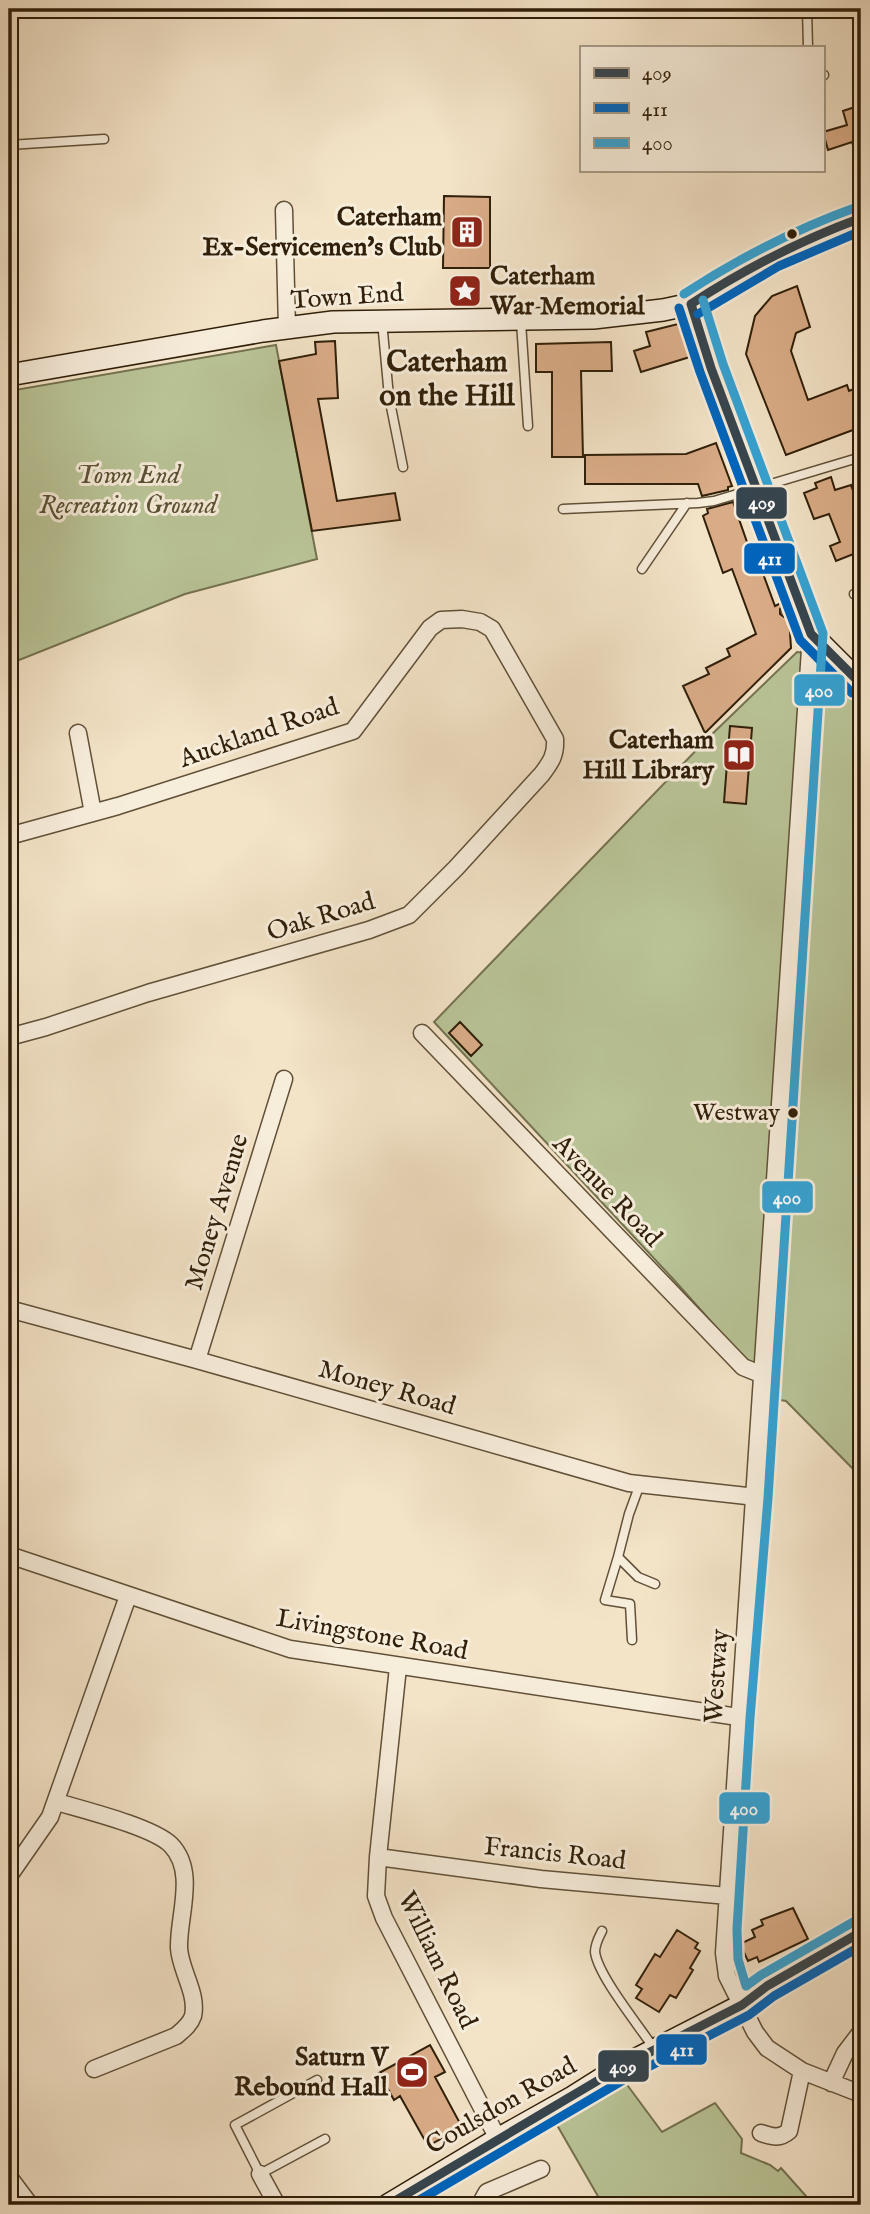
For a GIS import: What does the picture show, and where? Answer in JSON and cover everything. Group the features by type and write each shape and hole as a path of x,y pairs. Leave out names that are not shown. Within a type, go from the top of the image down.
{"main road":[{"path":"861,218 773,256 720,284 691,304 793,607 811,635 861,684"},
{"name":"Town End","path":"9,375 333,322 593,318 691,304"},
{"name":"Coulsdon Road","path":"392,2204 498,2139 655,2050 741,2005 767,1986 861,1932"}],"street":[{"path":"284,210 287,328"},
{"name":"Auckland Road","path":"9,836 93,813 353,730 418,642 430,628 442,620 480,622 492,629 548,726"},
{"name":"Westway","path":"811,635 724,1953 727,1976 755,2032 768,2048 802,2071 861,2094"},
{"name":"Oak Road","path":"9,1037 148,993 369,930 409,915 456,868 552,761 556,751 555,740 548,726"},
{"path":"78,733 93,813"},
{"name":"Avenue Road","path":"422,1033 743,1367 763,1375"},
{"name":"Money Avenue","path":"197,1360 284,1079"},
{"name":"Money Road","path":"9,1309 629,1483 756,1497"},
{"name":"Livingstone Road","path":"9,1555 290,1649 738,1717"},
{"path":"9,1876 50,1817 57,1802 128,1596"},
{"name":"William Road","path":"398,1667 376,1896 384,1918 498,2139"},
{"path":"57,1802 157,1834 172,1846 183,1864 179,1949 192,1997 193,2014 188,2026 176,2036 94,2069"},
{"name":"Francis Road","path":"378,1857 541,1879 728,1896"},
{"path":"831,2082 845,2053 861,2032"},
{"path":"761,2133 773,2137 783,2136 789,2131 802,2071"},
{"path":"484,2205 483,2199 487,2192 541,2169"},
{"path":"260,2174 276,2205"},
{"path":"9,2177 30,2205"}],"lane":[{"path":"807,9 808,46"},
{"path":"9,145 103,139"},
{"path":"521,319 528,426"},
{"path":"382,321 389,397 403,467"},
{"path":"563,509 714,500 861,457"},
{"path":"642,569 687,503"},
{"path":"632,1640 630,1604 605,1600 640,1484"},
{"path":"618,1557 638,1577 655,1584"},
{"path":"602,1931 595,1950 598,1962 655,2050"},
{"path":"317,2080 234,2125 260,2174 325,2139"}],"green space":[{"name":"Town End Recreation Ground","path":"276,345 317,559 185,594 9,664 9,391"},
{"path":"797,652 819,655 861,700 861,1477 786,1401 773,1399 774,1368 747,1362 434,1022 707,739"},
{"path":"625,2082 662,2132 715,2103 742,2139 741,2153 778,2171 781,2168 814,2205 603,2205 557,2125"}],"building":[{"path":"861,105 861,160 858,161 852,142 828,150 824,132 847,125 843,111"},
{"name":"Caterham Ex-Servicemen's Club","path":"444,196 490,197 490,268 443,268"},
{"path":"797,286 810,327 796,333 791,351 808,400 847,385 849,391 861,386 861,427 786,455 746,354 755,316 772,296"},
{"path":"678,324 685,327 693,356 641,372 634,351 650,346 646,332"},
{"path":"335,341 338,398 318,399 337,501 395,493 400,520 312,531 279,361 316,354 315,342"},
{"path":"611,342 612,371 581,371 583,457 552,457 552,372 536,372 536,344"},
{"path":"716,443 732,486 728,487 728,490 702,496 698,484 585,484 585,455 686,454"},
{"path":"831,477 835,490 851,485 861,513 861,551 836,561 830,546 840,542 829,514 814,519 804,493 817,488 815,483"},
{"path":"733,502 754,562 758,560 775,606 781,603 783,605 780,614 789,617 791,648 705,733 683,686 709,674 706,668 730,656 727,649 756,634 732,569 723,573 703,516 708,513 707,509"},
{"name":"Caterham Hill Library","path":"730,726 752,728 746,804 724,802"},
{"path":"460,1022 482,1045 471,1056 449,1033"},
{"path":"793,1908 808,1939 759,1962 757,1957 748,1961 740,1944 755,1937 752,1930 763,1925 761,1920"},
{"path":"677,1930 698,1943 695,1948 700,1951 690,1968 693,1970 676,1998 670,1995 659,2012 636,1998 642,1989 636,1985 655,1954 660,1957"},
{"path":"430,2045 445,2072 435,2077 462,2127 428,2146 400,2096 394,2100 379,2073"}],"transit line":[{"name":"400","path":"684,294 768,245 857,207"},
{"name":"409","path":"691,304 774,256 861,218"},
{"name":"411","path":"698,314 779,266 861,231"},
{"name":"400","path":"703,300 723,364 823,633 768,1498 750,1718 737,1929 738,1959 746,1986 855,1921"},
{"name":"409","path":"691,304 711,368 811,634 861,684"},
{"name":"411","path":"679,308 700,372 800,640 852,693"},
{"name":"409","path":"388,2205 619,2068 742,2005 767,1986 861,1932"},
{"name":"411","path":"411,2205 625,2079 749,2015 774,1996 861,1946"}],"place":[{"name":"Caterham Ex-Servicemen's Club","path":"467,232"},
{"name":"Caterham War Memorial","path":"465,291"},
{"name":"Caterham Hill Library","path":"739,755"},
{"name":"Westway","path":"793,1113"},
{"name":"Saturn V Rebound Hall","path":"412,2072"}],"district":[{"name":"Caterham on the Hill","path":"447,380"}]}
